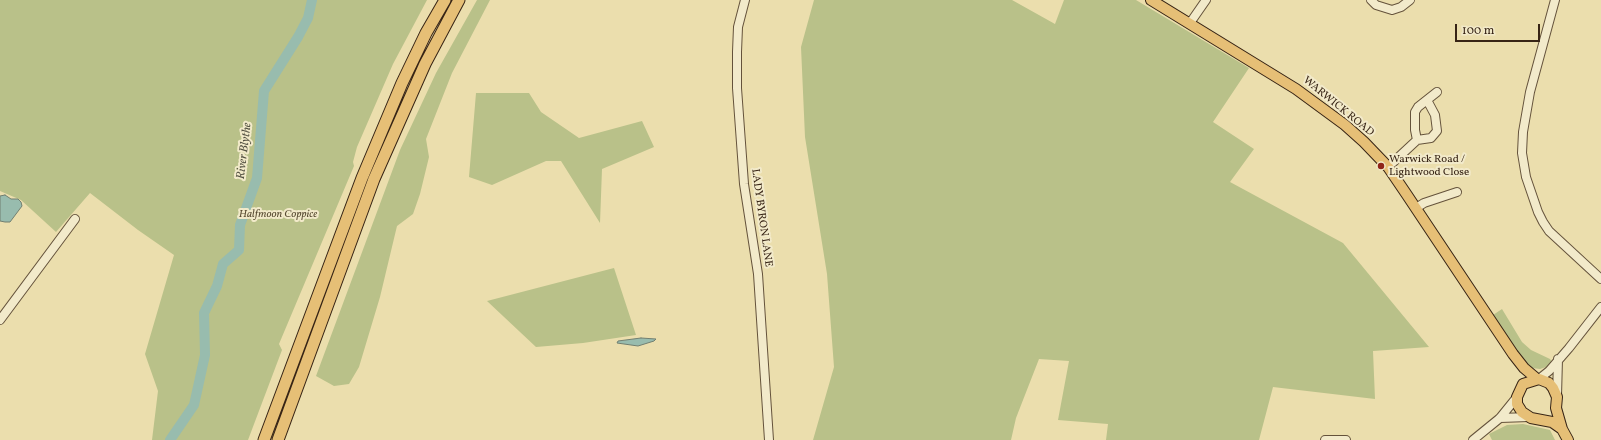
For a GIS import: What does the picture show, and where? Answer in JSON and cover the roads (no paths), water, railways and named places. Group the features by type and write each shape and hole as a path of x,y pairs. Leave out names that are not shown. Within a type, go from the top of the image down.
{"highway":[{"path":"264,440 362,178 402,83 426,33 445,0"},
{"path":"278,440 374,179 425,64 459,0"}],"main road":[{"name":"WARWICK ROAD","path":"1151,0 1296,89 1364,142 1388,168 1519,362 1538,379 1549,383 1554,388 1556,397"},
{"name":"WARWICK ROAD","path":"1519,362 1522,386"},
{"path":"1538,379 1526,382 1522,386 1517,397 1517,404 1522,412 1534,418 1552,422 1562,429"},
{"path":"1556,397 1556,408 1562,429 1568,440"},
{"path":"1534,418 1548,416 1556,408"}],"street":[{"name":"LADY BYRON LANE","path":"745,0 738,27 736,52 737,88 744,184 758,274 769,440"},
{"path":"1190,23 1206,0"},
{"path":"1371,0 1376,5 1392,10 1401,7 1410,0"},
{"path":"1555,0 1530,92 1523,132 1522,153 1526,177 1538,212 1546,226 1601,279"},
{"path":"1417,140 1415,130 1415,112 1418,107 1437,92"},
{"path":"1388,168 1417,140 1431,138 1437,131 1435,115 1426,100"},
{"path":"1416,208 1457,192"},
{"path":"0,320 75,219"},
{"path":"1538,379 1549,370 1569,348 1601,307"},
{"path":"1556,397 1559,358"},
{"path":"1473,440 1500,418 1517,397"},
{"path":"1500,418 1534,418"},
{"path":"1325,440 1346,440"}],"waterway":[{"name":"River Blythe","path":"170,440 194,405 205,355 204,313 217,286 223,264 239,250 240,225 257,178 264,91 298,37 308,18 312,0"}],"place":[{"name":"Warwick Road / Lightwood Close","path":"1381,166"}],"park label":[{"name":"Halfmoon Coppice","path":"278,215"}]}
